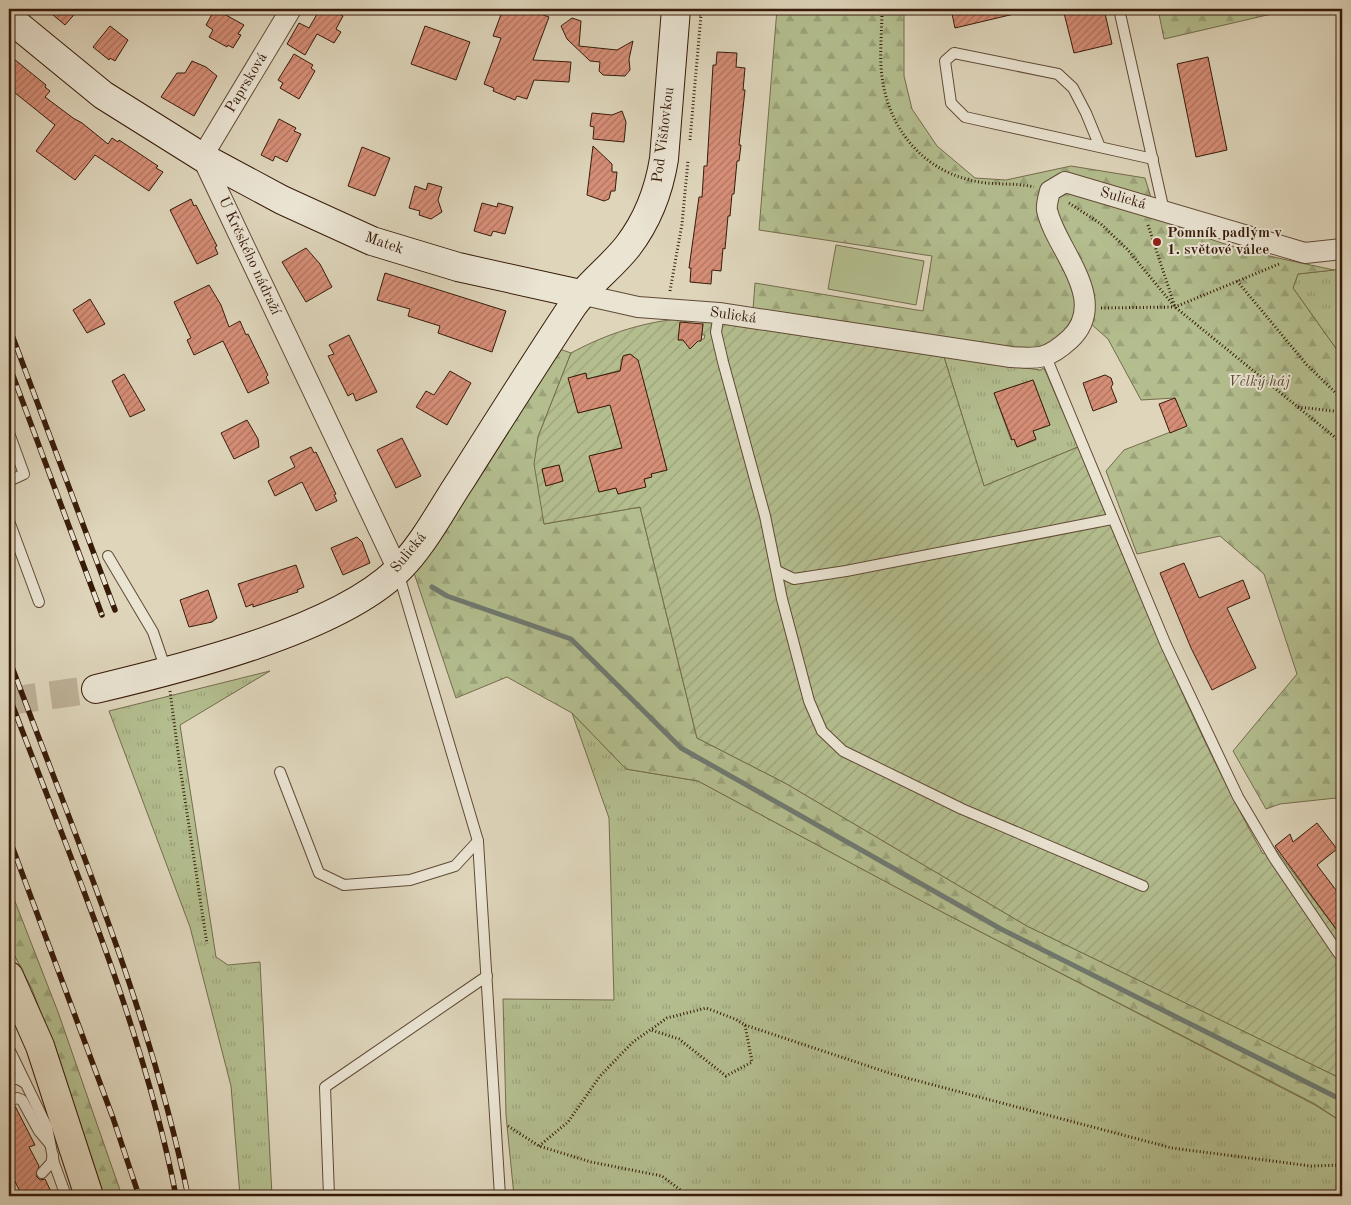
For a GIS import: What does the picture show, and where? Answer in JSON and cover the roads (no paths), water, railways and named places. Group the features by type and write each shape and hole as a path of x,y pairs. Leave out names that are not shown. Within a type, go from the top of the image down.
{"highway":[{"path":"11,989 40,1046 89,1196"}],"street":[{"name":"Paprsková","path":"202,158 291,9"},
{"name":"Pod Višňovkou","path":"580,294 628,246 644,222 661,179 666,140 674,9"},
{"path":"9,18 103,95 202,158"},
{"name":"Matek","path":"202,158 282,200 372,241 458,266 580,294"},
{"name":"U Krčského nádraží","path":"202,158 398,570"},
{"name":"Sulická","path":"96,689 166,671 309,624 369,593 398,570 428,531 580,294 638,307 719,313 1011,357 1046,357 1077,331 1086,308 1076,267 1047,208 1050,191 1065,182 1305,253 1342,249"}],"lane":[{"path":"1119,9 1164,211"},
{"path":"1100,147 1086,113 1072,88 1058,74 954,53 944,61 951,103 966,117 1100,147 1153,158"},
{"path":"719,313 716,332 809,701 822,731 843,751 962,809 1143,886"},
{"path":"1046,357 1166,645 1238,796 1274,858 1339,954"},
{"path":"9,433 24,474 9,481"},
{"path":"777,571 794,579 846,571 1112,519"},
{"path":"9,521 39,602"},
{"path":"108,556 153,632 166,671"},
{"path":"398,570 478,841 500,1196"},
{"path":"280,772 319,873 344,886 410,880 455,866 478,841"},
{"path":"329,1196 325,1087 486,976"},
{"path":"9,1049 47,1127 51,1150 66,1196"},
{"path":"9,1079 18,1079 25,1083"},
{"path":"9,1101 20,1098 24,1102 51,1150 51,1162 42,1173"}],"waterway":[{"path":"432,587 447,596 571,639 681,748 1001,929 1342,1100"}],"tunnel":[{"path":"9,701 96,689"}],"railway":[{"path":"9,327 115,610"},
{"path":"9,365 102,615"},
{"path":"9,659 85,858 132,991 172,1127 188,1196"},
{"path":"9,696 80,881 125,1006 162,1132 176,1196"},
{"path":"9,838 113,1118 139,1196"}],"place":[{"name":"Pomník padlým v 1. světové válce","path":"1157,242"}],"park label":[{"name":"Velký háj","path":"1259,382"}]}
